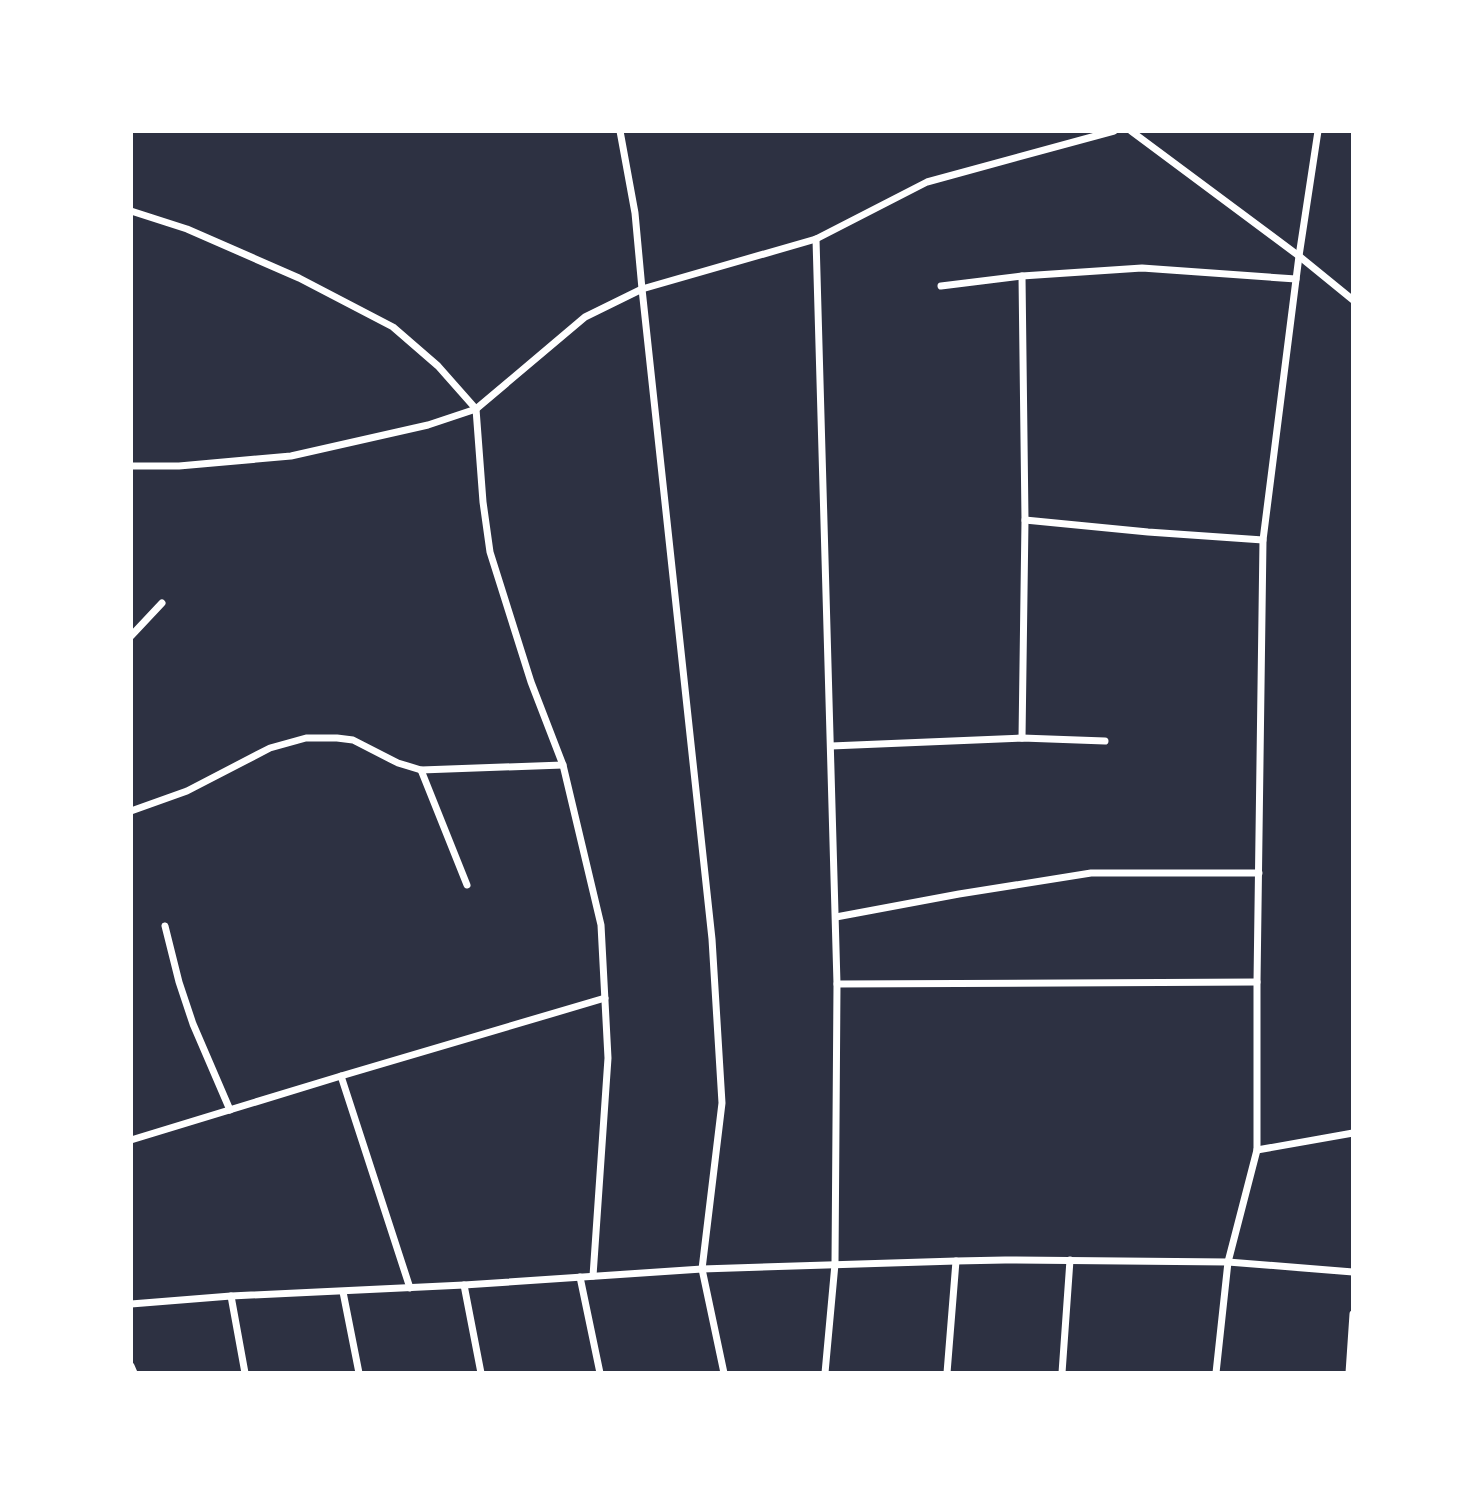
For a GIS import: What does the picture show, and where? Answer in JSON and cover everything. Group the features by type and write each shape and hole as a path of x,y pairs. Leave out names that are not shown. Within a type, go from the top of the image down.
{"street":[{"path":"620,131 635,213 711,925 722,1103 702,1269 724,1373"},
{"path":"131,466 179,466 291,456 428,425 476,409 585,317 642,289 816,239 927,182 1114,131"},
{"path":"1131,131 1299,256 1353,300"},
{"path":"1216,1373 1228,1262 1257,1150 1263,540 1299,256 1318,131"},
{"path":"131,211 187,229 299,278 393,327 438,366 476,409 490,552 531,681 563,765 601,925 608,1058 593,1276"},
{"path":"816,239 836,917 835,1264 825,1373"},
{"path":"941,286 1022,276 1142,268 1296,279"},
{"path":"1022,276 1025,520 1022,738"},
{"path":"1025,520 1263,540"},
{"path":"131,636 162,603"},
{"path":"131,811 187,791 270,748 306,738 353,740 421,770 563,765"},
{"path":"831,746 1022,738 1105,741"},
{"path":"421,770 467,885"},
{"path":"836,917 1091,873 1259,873"},
{"path":"165,926 193,1024 230,1110"},
{"path":"836,984 1257,982"},
{"path":"131,1140 605,998"},
{"path":"341,1076 410,1288"},
{"path":"1257,1150 1353,1133"},
{"path":"1062,1373 1070,1260"},
{"path":"131,1304 702,1269 835,1264 1070,1260 1228,1262 1353,1272"},
{"path":"947,1373 956,1261"},
{"path":"580,1277 600,1373"},
{"path":"464,1285 481,1373"},
{"path":"342,1292 359,1373"},
{"path":"232,1296 245,1373"},
{"path":"1349,1373 1353,1314"},
{"path":"131,1366 134,1373"}]}
